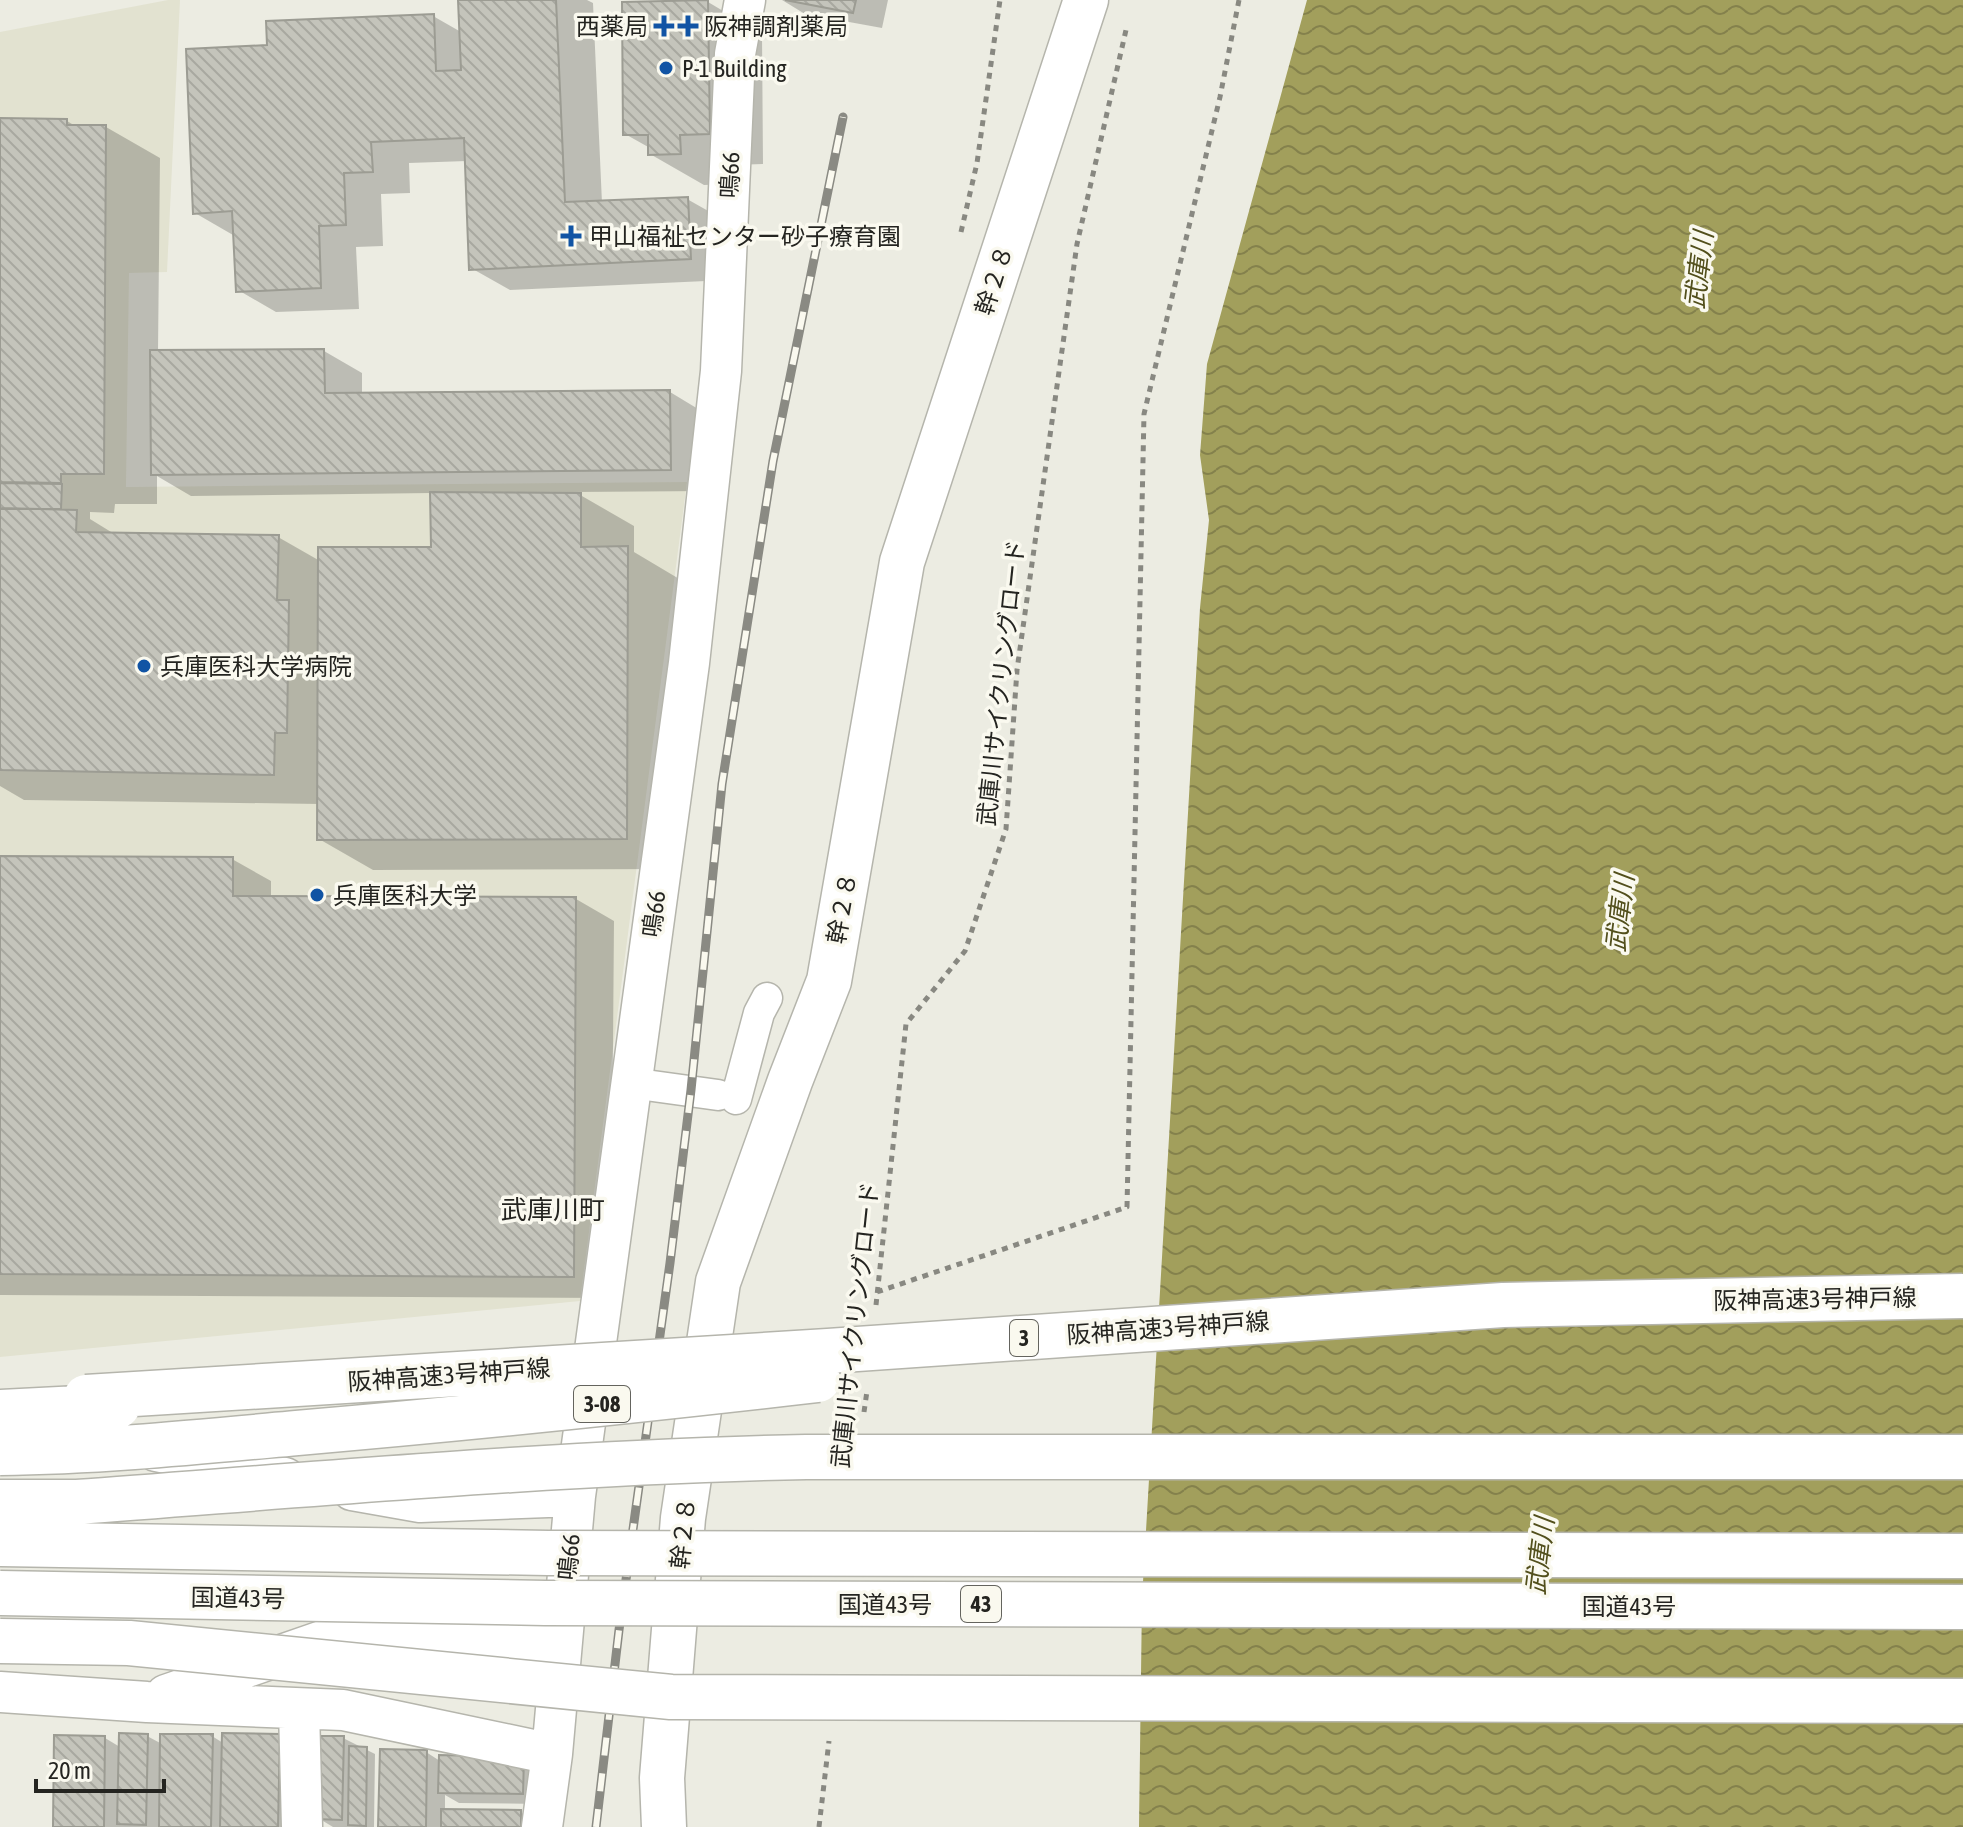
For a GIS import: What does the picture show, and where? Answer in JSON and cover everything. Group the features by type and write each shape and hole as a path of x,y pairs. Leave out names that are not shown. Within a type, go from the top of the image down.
{"main road":[{"name":"幹２８","path":"664,1827 662,1778 683,1518 718,1282 829,981 902,562 1086,0"},
{"name":"阪神高速3号神戸線","path":"86,1397 1503,1305 1963,1296"},
{"name":"阪神高速3号神戸線","path":"0,1414 1202,1337"},
{"name":"3-08","path":"0,1453 174,1444 512,1415 1202,1337"},
{"path":"0,1502 77,1502 549,1466 687,1460 1963,1457"},
{"name":"国道43号","path":"0,1544 548,1553 1963,1556"},
{"name":"国道43号","path":"0,1593 545,1603 1963,1607"},
{"path":"0,1641 129,1643 671,1697 1963,1701"}],"street":[{"name":"鳴66","path":"542,1827 552,1754 575,1496 689,663 721,371 735,54 745,0"},
{"path":"631,1083 727,1097 767,998"},
{"path":"0,1414 236,1469 420,1502 575,1496"},
{"path":"147,1702 328,1639 561,1646"},
{"path":"0,1692 343,1710 552,1754"},
{"path":"299,1709 302,1827"}],"path":[{"path":"959,239 977,163 1000,0"},
{"path":"877,1292 1127,1207 1144,414 1220,97 1239,0"},
{"name":"武庫川サイクリングロード","path":"875,1308 906,1024 965,951 1006,829 1017,670 1075,260 1129,15"},
{"name":"武庫川サイクリングロード","path":"864,1418 867,1387"},
{"path":"819,1827 830,1733"}],"shaded area":[{"name":"兵庫医科大学","path":"180,0 167,272 129,273 126,487 687,482 580,1301 0,1357 0,32"}],"water":[{"name":"武庫川","path":"1307,0 1963,0 1963,1827 1139,1827 1142,1599 1200,608 1209,520 1200,455 1207,364"}],"building":[{"path":"458,0 556,0 565,202 688,197 691,259 469,270 464,138 371,142 373,172 344,173 346,225 319,226 321,288 236,292 232,211 193,214 186,49 267,45 266,21 434,14 436,71 461,70"},
{"name":"P-1 Building","path":"708,0 710,134 680,135 681,154 648,155 648,135 623,135 622,2"},
{"path":"785,0 856,0 853,13"},
{"path":"0,118 67,119 67,125 106,125 104,474 61,474 61,483 0,482"},
{"path":"324,349 325,393 670,390 671,470 151,475 150,350"},
{"path":"0,483 62,484 61,509 0,509"},
{"path":"430,492 581,493 581,547 628,546 627,839 317,840 318,547 431,547"},
{"name":"兵庫医科大学病院","path":"0,508 77,510 76,532 279,535 277,600 289,600 287,733 275,733 274,775 0,770"},
{"path":"0,856 233,857 233,896 576,897 574,1277 0,1274"},
{"path":"119,1733 148,1734 146,1825 117,1824"},
{"path":"222,1733 280,1734 278,1827 220,1827"},
{"path":"160,1734 213,1734 211,1827 159,1827"},
{"path":"54,1735 105,1736 104,1827 53,1827"},
{"path":"317,1736 344,1736 342,1820 316,1819"},
{"path":"349,1746 367,1747 366,1826 348,1825"},
{"path":"380,1749 427,1750 426,1827 378,1827"},
{"path":"439,1755 524,1757 523,1794 438,1793"},
{"path":"441,1809 521,1810 521,1827 441,1827"}],"railway":[{"path":"596,1827 691,1090 722,784 773,461 843,117"}],"place":[{"name":"西薬局","path":"664,26"},
{"name":"阪神調剤薬局","path":"688,26"},
{"name":"P-1 Building","path":"666,68"},
{"name":"甲山福祉センター砂子療育園","path":"571,236"},
{"name":"兵庫医科大学病院","path":"144,666"},
{"name":"兵庫医科大学","path":"317,895"}],"district":[{"name":"武庫川町","path":"553,1210"}]}
